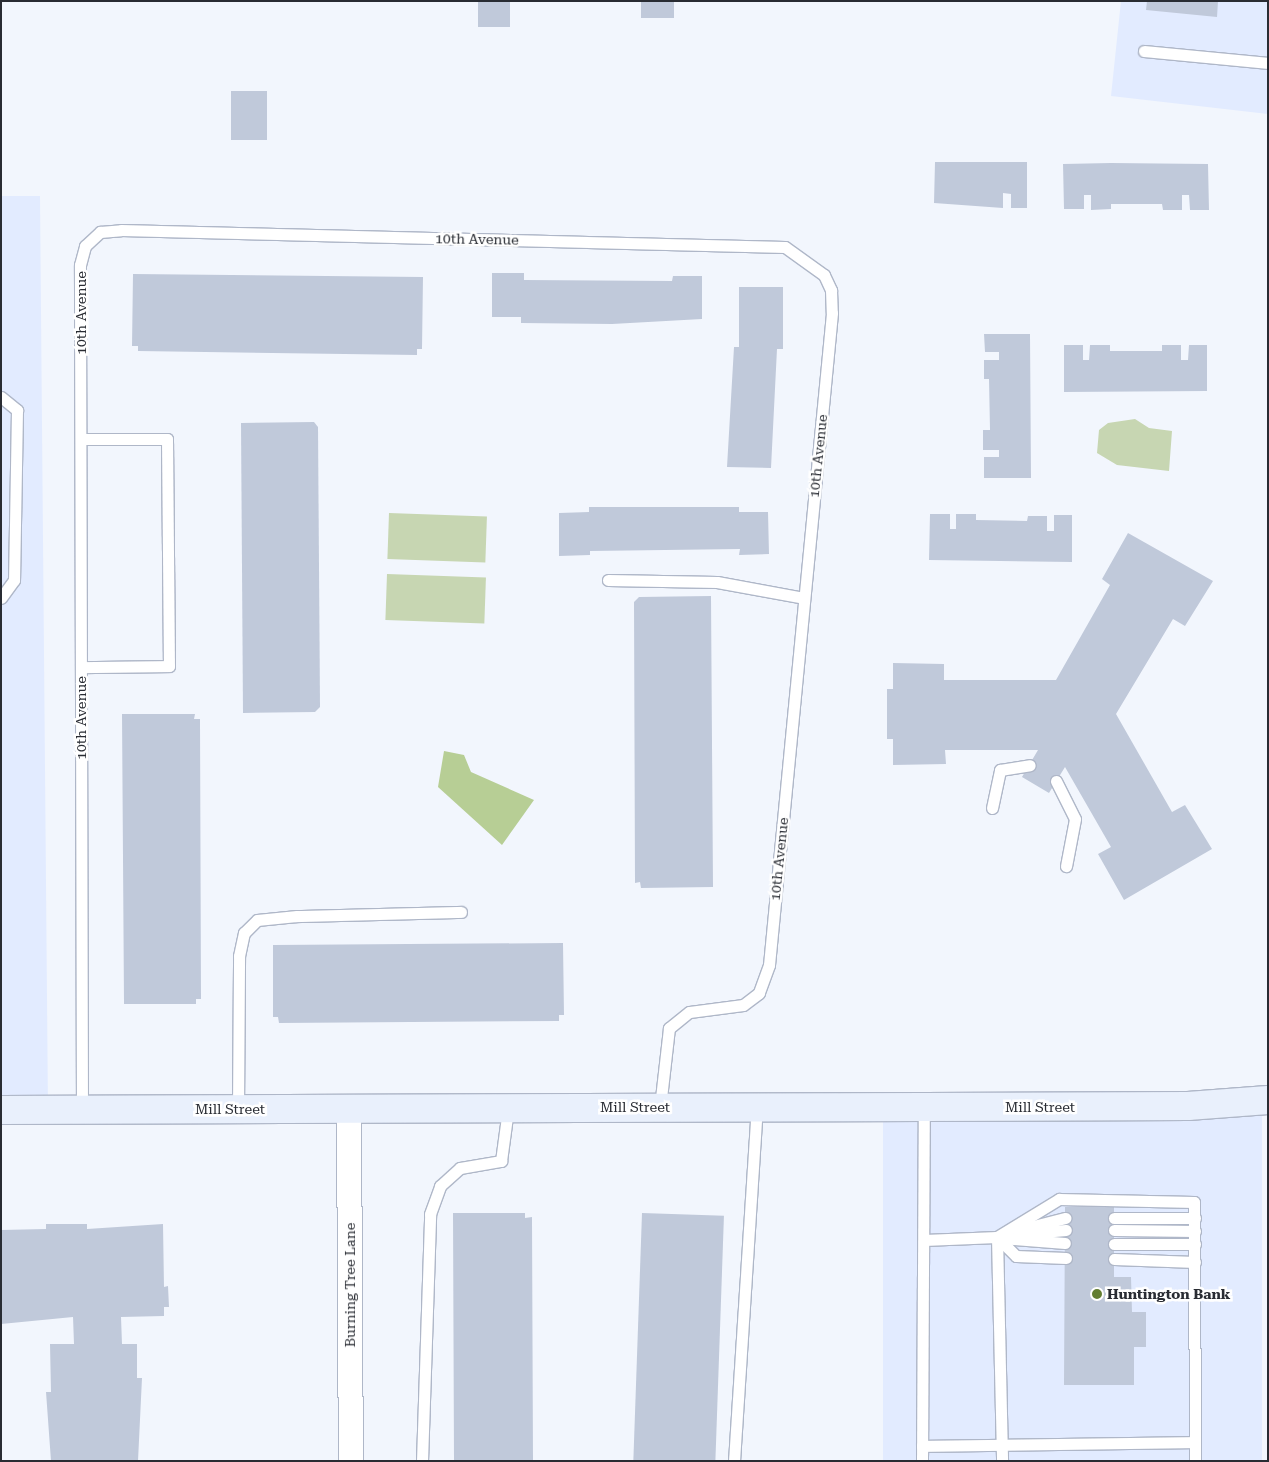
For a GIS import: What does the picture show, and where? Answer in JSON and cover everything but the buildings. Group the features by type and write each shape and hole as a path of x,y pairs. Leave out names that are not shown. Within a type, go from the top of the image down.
{"main road":[{"name":"Mill Street","path":"1,1110 1188,1106 1268,1100"}],"street":[{"name":"Burning Tree Lane","path":"349,1108 351,1461"}],"lane":[{"path":"1144,51 1268,63"},
{"name":"10th Avenue","path":"82,1110 80,264 85,246 100,232 786,247 811,262 831,290 769,965 758,993 743,1006 689,1012 669,1028 660,1107"},
{"path":"1,397 16,410 14,580 1,598"},
{"path":"81,439 167,439 169,666 81,667"},
{"path":"608,580 716,582 804,598"},
{"path":"992,808 1000,770 1030,765"},
{"path":"1056,781 1075,818 1066,866"},
{"path":"238,1109 239,956 244,933 257,920 461,912"},
{"path":"422,1461 430,1214 440,1186 460,1168 501,1161 508,1108"},
{"path":"734,1461 757,1108"},
{"path":"922,1461 924,1108"},
{"path":"997,1237 1060,1198 1194,1202 1195,1461"},
{"path":"997,1237 1065,1218"},
{"path":"1114,1218 1195,1218"},
{"path":"924,1240 997,1237 1066,1230"},
{"path":"1114,1230 1195,1231"},
{"path":"997,1237 1014,1242 1065,1243"},
{"path":"997,1237 1016,1256 1066,1258"},
{"path":"997,1237 1002,1461"},
{"path":"1114,1244 1195,1244"},
{"path":"1114,1260 1195,1262"},
{"path":"922,1446 1195,1442"}],"shaded area":[{"path":"1121,1 1268,1 1268,114 1111,96"},
{"path":"1,196 40,196 48,1111 1,1111"},
{"path":"1135,419 1149,428 1172,431 1169,471 1117,465 1097,453 1099,430 1108,423"},
{"path":"389,513 487,516 485,562 387,559"},
{"path":"387,574 486,577 484,623 385,620"},
{"path":"444,751 464,755 471,772 534,800 502,845 438,787"},
{"path":"883,1109 1262,1109 1262,1461 883,1461"}],"place":[{"name":"Huntington Bank","path":"1097,1294"}]}
